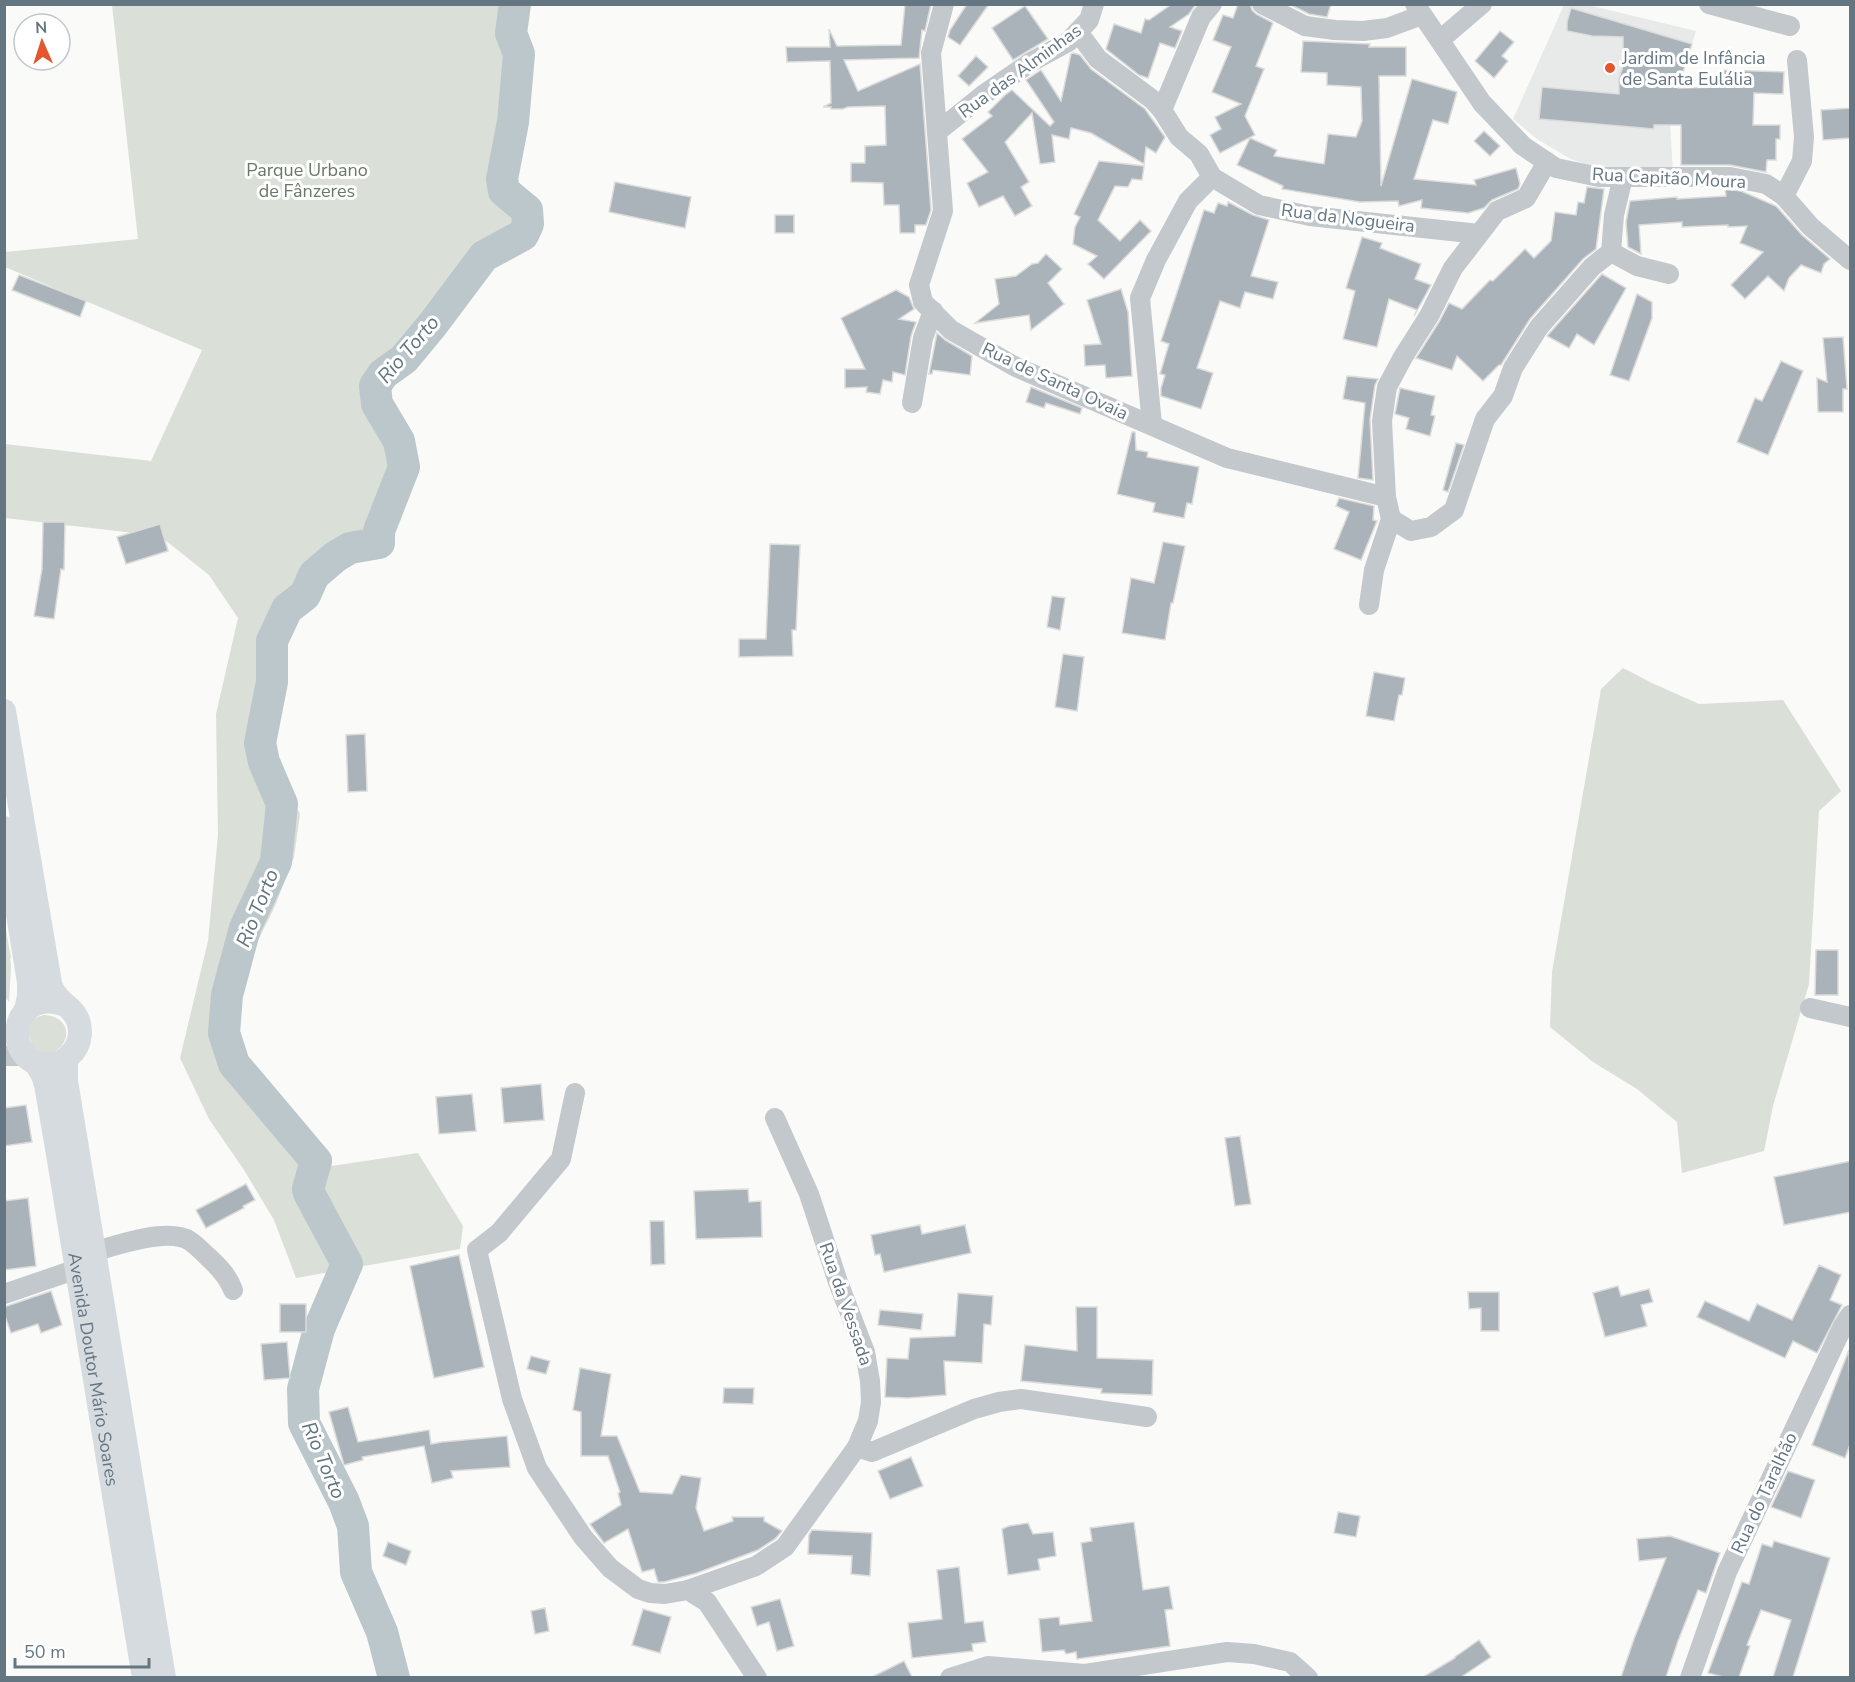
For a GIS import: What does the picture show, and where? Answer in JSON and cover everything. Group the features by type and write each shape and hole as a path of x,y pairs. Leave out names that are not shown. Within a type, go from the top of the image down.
{"main road":[{"path":"4,711 50,983 55,995 78,1020 81,1031 80,1042 74,1052 56,1064 45,1065 22,1058"},
{"name":"Avenida Doutor Mário Soares","path":"4,828 28,972 29,996 16,1028 17,1038 22,1058 43,1075 46,1085 85,1260 164,1677"},
{"path":"16,1028 34,1005 44,1001 63,1004"},
{"name":"Avenida Doutor Mário Soares","path":"66,1059 66,1082 85,1260 144,1677"}],"street":[{"name":"Rua de Santa Ovaia","path":"944,4 931,53 943,211 919,285 923,302 951,330 1016,367 1227,458 1386,497"},
{"name":"Rua das Alminhas","path":"937,132 982,95 1031,62 1068,42 1089,20 1094,4"},
{"path":"1162,110 1201,18 1212,4"},
{"name":"Rua Capitão Moura","path":"1262,4 1305,26 1335,30 1363,31 1387,28 1419,10 1482,103 1523,146 1556,168 1599,177 1730,177 1766,184 1784,196 1810,226 1851,260"},
{"path":"1440,40 1482,4"},
{"path":"1708,4 1790,26"},
{"name":"Rua da Nogueira","path":"1078,33 1098,59 1153,100 1179,137 1199,154 1212,177 1259,205 1300,214 1479,234"},
{"path":"1784,196 1802,161 1804,137 1797,60"},
{"path":"1369,605 1374,570 1391,519 1386,497 1382,421 1387,387 1429,316 1453,268 1497,211 1526,198 1547,162"},
{"path":"1152,425 1140,298 1156,260 1188,201 1212,177"},
{"path":"1391,519 1411,531 1431,526 1454,510 1485,419 1503,396 1513,368 1539,327 1592,267 1611,252 1614,215 1623,177"},
{"path":"1611,252 1636,266 1669,273"},
{"path":"912,403 923,338 933,312"},
{"path":"1810,1008 1851,1017"},
{"name":"Rua da Vessada","path":"575,1093 561,1159 499,1233 477,1250 512,1399 537,1468 583,1537 610,1568 638,1589 650,1593 665,1594 688,1590 756,1566 785,1547 857,1447 868,1421 871,1402 865,1352 838,1282 809,1194 775,1118"},
{"path":"4,1294 129,1241 157,1236 188,1239 218,1266 234,1290"},
{"name":"Rua do Taralhão","path":"1690,1677 1727,1572 1843,1326 1851,1315"},
{"path":"857,1447 873,1452 974,1409 1021,1399 1147,1417"},
{"path":"688,1590 707,1602 757,1677"},
{"path":"950,1677 988,1666 1084,1674 1147,1671 1227,1652 1254,1654 1290,1662 1308,1677"}],"shaded area":[{"name":"Jardim de Infância de Santa Eulália","path":"1564,5 1588,5 1696,31 1673,104 1669,107 1673,173 1620,171 1586,165 1537,139 1513,119"}],"green space":[{"name":"Parque Urbano de Fânzeres","path":"112,5 503,5 500,14 501,34 508,57 492,185 515,213 517,227 473,252 410,334 365,383 390,444 394,470 377,508 369,534 344,566 325,580 309,597 286,632 273,715 279,770 300,814 294,857 275,906 252,953 235,1028 252,1068 325,1167 418,1153 463,1226 460,1249 296,1278 274,1220 244,1170 209,1119 180,1058 208,941 218,835 216,714 238,618 209,575 160,536 5,518 5,444 151,461 202,350 5,267 5,252 138,239"},
{"path":"1623,668 1699,704 1783,700 1841,791 1819,811 1809,984 1773,1106 1764,1151 1682,1173 1677,1122 1637,1089 1593,1062 1550,1027 1552,972 1601,689"},
{"path":"4,919 11,958 9,1002 5,997"},
{"path":"44,1015 60,1020 66,1031 63,1044 50,1054 33,1049 29,1033 33,1020"}],"building":[{"path":"905,4 931,4 925,31 922,30 919,58 844,60 858,91 920,64 931,210 926,225 915,225 915,233 900,233 899,205 884,205 883,183 851,182 851,163 865,163 865,146 886,145 885,106 843,109 823,107 831,103 830,61 787,62 786,47 830,47 829,29 837,46 901,45"},
{"path":"967,4 989,4 960,45 948,37"},
{"path":"1172,4 1196,4 1189,14 1170,27 1182,31 1175,48 1160,43 1148,78 1139,75 1106,49 1114,24 1141,33 1145,19 1149,20"},
{"path":"1238,4 1250,4 1256,14 1273,23 1256,66 1264,69 1245,116 1255,135 1220,153 1210,135 1221,129 1215,117 1241,104 1212,92 1231,47 1213,40 1223,15 1233,18"},
{"path":"1289,4 1331,4 1327,17 1309,14"},
{"path":"1025,6 1048,39 1013,60 992,28"},
{"path":"1571,8 1692,44 1678,88 1722,87 1722,70 1784,72 1783,94 1754,93 1753,125 1780,125 1780,139 1776,139 1776,160 1767,160 1766,172 1730,165 1681,165 1681,125 1654,125 1654,129 1539,119 1542,87 1619,94 1619,78 1623,66 1623,37 1592,36 1567,31"},
{"path":"1500,31 1514,42 1502,56 1508,61 1494,78 1475,61"},
{"path":"1303,41 1370,44 1369,47 1406,47 1406,76 1379,76 1381,186 1412,79 1457,92 1448,124 1433,120 1414,179 1476,185 1474,180 1516,168 1520,184 1518,189 1492,200 1484,208 1468,213 1421,208 1422,200 1399,206 1398,201 1360,202 1282,189 1283,186 1237,165 1250,138 1277,150 1274,156 1324,164 1328,134 1356,137 1362,121 1361,87 1327,85 1327,73 1301,72"},
{"path":"1073,53 1080,55 1091,69 1145,109 1165,137 1156,153 1146,147 1144,164 1091,133 1071,128 1069,139 1052,135 1055,162 1040,164 1032,113 1005,142 1029,182 1021,187 1032,206 1015,216 1003,196 979,207 967,183 988,172 962,139 992,116 988,112 1012,90 1050,126 1054,122 1026,80 1041,70 1061,101"},
{"path":"976,56 988,67 969,86 958,76"},
{"path":"1851,108 1851,138 1823,140 1821,110"},
{"path":"1484,131 1500,146 1490,156 1474,141"},
{"path":"1099,161 1144,166 1142,180 1132,179 1128,187 1115,186 1098,220 1120,241 1140,220 1151,231 1104,279 1088,264 1097,256 1073,244 1075,227 1080,217 1074,214"},
{"path":"615,182 691,197 685,228 609,212"},
{"path":"1587,187 1604,189 1596,249 1583,259 1530,319 1501,365 1483,381 1457,356 1452,370 1416,358 1449,303 1462,309 1525,249 1534,258 1551,241 1555,212 1576,215 1578,202 1584,203"},
{"path":"1725,189 1741,191 1776,206 1802,235 1830,259 1824,264 1821,273 1801,265 1789,278 1784,291 1768,276 1745,299 1731,285 1763,252 1740,243 1747,226 1682,227 1682,222 1639,225 1641,254 1628,247 1626,222 1630,201 1726,196"},
{"path":"1228,202 1253,215 1269,220 1251,276 1278,282 1273,299 1245,292 1240,308 1220,301 1197,368 1213,373 1201,409 1161,396 1165,375 1160,374 1169,344 1161,341 1204,210 1214,213 1218,203 1227,206"},
{"path":"775,215 794,215 794,233 775,233"},
{"path":"1362,237 1382,243 1380,248 1421,264 1415,279 1431,285 1414,316 1417,310 1389,299 1377,347 1343,339 1355,291 1346,288"},
{"path":"1046,254 1062,269 1048,283 1064,304 1031,330 1029,315 975,323 999,304 995,279 1016,276 1032,264 1038,263"},
{"path":"1602,274 1626,288 1594,345 1577,334 1569,348 1547,336"},
{"path":"19,275 86,301 80,317 12,290"},
{"path":"1121,289 1128,312 1132,376 1106,378 1105,365 1085,366 1084,345 1101,344 1087,300"},
{"path":"896,290 909,297 914,309 899,319 916,322 911,336 905,375 893,372 892,382 883,380 880,394 866,392 867,387 845,388 845,369 865,369 841,318"},
{"path":"1637,294 1652,302 1652,318 1629,381 1610,375"},
{"path":"937,333 972,356 970,375 933,370 932,374 929,374"},
{"path":"1843,337 1847,389 1843,389 1843,412 1818,412 1817,378 1827,382 1823,338"},
{"path":"1781,361 1803,371 1768,455 1737,442 1755,398 1762,401"},
{"path":"1347,376 1378,379 1370,419 1373,480 1358,478 1365,403 1343,399"},
{"path":"1031,387 1082,408 1080,414 1046,403 1044,408 1026,402"},
{"path":"1400,388 1435,396 1431,415 1435,416 1430,436 1406,429 1409,418 1395,414"},
{"path":"1132,432 1135,432 1136,450 1148,452 1147,457 1199,467 1192,504 1187,503 1184,518 1153,512 1155,503 1117,494"},
{"path":"1456,443 1464,445 1448,492 1443,490"},
{"path":"1339,498 1374,506 1373,520 1377,521 1361,560 1334,549 1349,512 1336,506"},
{"path":"43,522 65,522 64,570 61,569 54,619 34,616 42,569"},
{"path":"160,524 168,551 126,564 117,537"},
{"path":"1163,542 1185,546 1173,603 1171,603 1165,640 1122,633 1131,578 1154,583"},
{"path":"770,544 800,545 796,630 792,630 793,656 739,657 739,639 766,639"},
{"path":"1052,596 1065,598 1060,630 1047,627"},
{"path":"1063,654 1084,657 1077,711 1055,707"},
{"path":"1374,672 1405,678 1394,721 1366,716"},
{"path":"365,734 367,791 348,792 346,735"},
{"path":"1816,950 1838,950 1838,995 1815,995"},
{"path":"541,1084 544,1120 504,1123 501,1088"},
{"path":"472,1094 476,1131 439,1134 436,1097"},
{"path":"26,1105 32,1142 4,1146 4,1108"},
{"path":"1240,1136 1251,1204 1235,1206 1225,1138"},
{"path":"1851,1161 1851,1212 1784,1225 1774,1177"},
{"path":"246,1184 255,1200 206,1228 196,1210"},
{"path":"748,1189 749,1202 761,1201 762,1237 696,1239 694,1191"},
{"path":"28,1198 36,1266 4,1270 4,1201"},
{"path":"650,1221 664,1221 665,1264 651,1265"},
{"path":"920,1225 922,1234 965,1225 971,1253 884,1272 880,1254 875,1255 871,1235"},
{"path":"459,1255 484,1367 434,1378 410,1266"},
{"path":"1819,1265 1841,1275 1830,1300 1842,1305 1817,1353 1793,1341 1785,1358 1697,1317 1705,1301 1749,1321 1757,1304 1792,1320"},
{"path":"1618,1286 1621,1296 1649,1289 1653,1302 1641,1305 1647,1326 1605,1337 1593,1293"},
{"path":"51,1291 62,1325 41,1333 38,1324 11,1333 4,1307"},
{"path":"1468,1292 1499,1292 1499,1331 1481,1331 1481,1308 1469,1309"},
{"path":"958,1293 993,1296 991,1325 984,1324 982,1363 944,1361 946,1395 885,1397 887,1358 908,1359 910,1338 955,1336"},
{"path":"280,1304 306,1304 306,1332 280,1332"},
{"path":"1076,1307 1097,1307 1097,1358 1153,1360 1152,1395 1101,1393 1102,1389 1021,1381 1025,1345 1077,1351"},
{"path":"880,1310 923,1314 921,1330 878,1325"},
{"path":"287,1342 290,1378 264,1380 261,1344"},
{"path":"1849,1350 1851,1442 1845,1458 1812,1445"},
{"path":"531,1356 550,1361 546,1374 527,1369"},
{"path":"580,1368 611,1374 601,1436 617,1436 640,1492 672,1494 681,1475 701,1478 696,1508 704,1531 733,1521 732,1517 764,1517 764,1521 782,1531 775,1539 758,1550 697,1573 664,1582 658,1582 654,1569 642,1572 628,1529 604,1543 590,1524 621,1505 618,1493 620,1492 608,1456 581,1456 581,1412 573,1410"},
{"path":"724,1388 754,1388 753,1404 723,1403"},
{"path":"348,1407 358,1442 429,1430 431,1444 507,1436 510,1467 451,1471 453,1478 432,1483 424,1446 362,1457 363,1460 344,1465 329,1412"},
{"path":"911,1457 923,1486 890,1499 878,1471"},
{"path":"1788,1471 1815,1480 1801,1518 1771,1507"},
{"path":"1338,1512 1360,1516 1356,1537 1334,1533"},
{"path":"1134,1522 1143,1590 1169,1586 1173,1609 1165,1610 1170,1646 1077,1659 1076,1652 1066,1654 1064,1650 1042,1652 1039,1619 1059,1617 1060,1625 1092,1621 1081,1543 1092,1541 1090,1528"},
{"path":"1028,1523 1033,1534 1053,1532 1056,1556 1038,1559 1040,1570 1008,1575 1002,1529"},
{"path":"812,1530 872,1533 870,1576 851,1574 852,1556 808,1554 809,1535"},
{"path":"1670,1536 1720,1553 1706,1593 1698,1590 1666,1677 1621,1677 1666,1558 1639,1561 1637,1539"},
{"path":"1774,1541 1830,1558 1793,1677 1773,1677 1791,1620 1761,1610 1747,1645 1750,1646 1739,1677 1723,1677 1708,1673 1742,1582 1749,1584 1762,1544 1772,1547"},
{"path":"388,1542 411,1551 406,1565 383,1556"},
{"path":"959,1567 965,1623 983,1621 986,1642 972,1644 973,1651 912,1658 908,1623 942,1619 937,1570"},
{"path":"780,1599 794,1646 777,1651 769,1622 757,1626 751,1607"},
{"path":"545,1608 549,1631 535,1634 531,1611"},
{"path":"643,1609 671,1617 660,1653 632,1645"},
{"path":"1479,1640 1491,1657 1461,1677 1423,1677 1455,1658"},
{"path":"904,1661 912,1677 872,1677"}],"waterway":[{"name":"Rio Torto","path":"394,1678 382,1632 356,1572 353,1526 344,1502 304,1423 303,1389 319,1329 347,1264 309,1193 308,1189 316,1161 234,1064 224,1033 227,995 245,928 276,862 282,804 264,762 260,743 272,682 272,641 287,609 305,595 314,575 335,557 350,548 379,543 379,531 404,467 399,441 377,404 375,386 383,374 404,359 484,256 523,235 528,224 527,210 504,191 502,179 513,122 519,54 511,33 515,4"}],"place":[{"name":"Jardim de Infância de Santa Eulália","path":"1610,68"}]}
